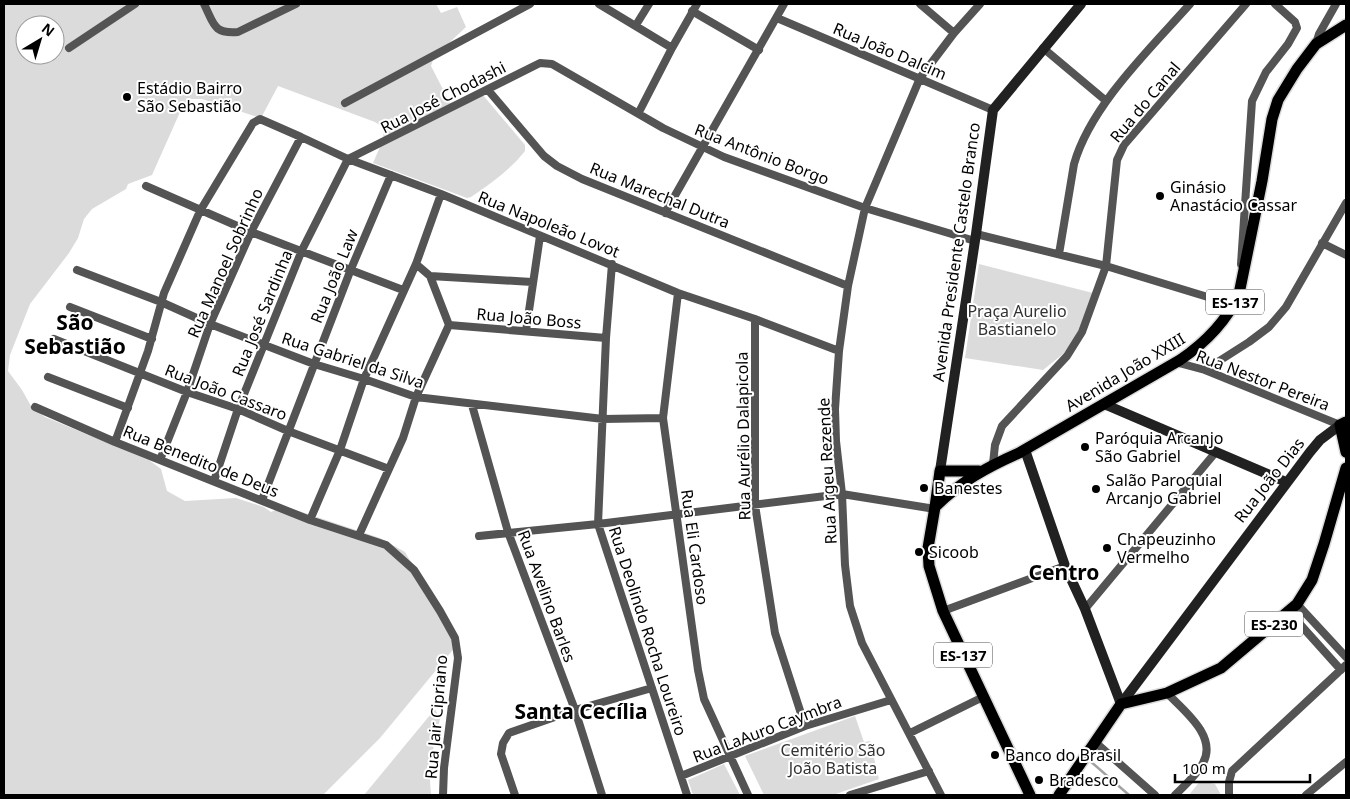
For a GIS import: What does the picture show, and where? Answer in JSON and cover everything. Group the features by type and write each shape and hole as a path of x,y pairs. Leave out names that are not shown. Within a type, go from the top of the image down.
{"main road":[{"name":"Avenida João XXIII","path":"935,508 957,486 981,471 1025,450 1195,350 1217,328 1234,305 1239,294 1262,181 1272,119 1278,100 1297,69 1316,44 1346,25"},
{"path":"1343,424 1346,452"},
{"name":"ES-230","path":"1118,708 1167,693 1221,668 1293,608 1312,580 1346,468"},
{"name":"ES-137","path":"940,471 981,471"},
{"name":"Avenida Presidente Castelo Branco","path":"935,508 940,471"},
{"name":"ES-137","path":"935,508 928,548 929,566 943,610 1030,795"},
{"name":"Rua João Dias","path":"1059,795 1118,708"}],"street":[{"path":"70,48 135,4"},
{"path":"204,4 216,28 221,32 228,33 238,32 296,4"},
{"path":"345,103 520,6 530,4"},
{"path":"599,4 672,48"},
{"path":"636,25 649,4"},
{"path":"665,213 784,4"},
{"path":"920,4 954,33"},
{"name":"Rua Argeu Rezende","path":"941,795 862,643 850,606 845,565 842,494 836,442 835,408 839,351 848,286 865,208 920,78 954,33 980,4"},
{"name":"Avenida Presidente Castelo Branco","path":"940,471 976,237 993,110 1081,4"},
{"path":"1059,254 1078,150 1105,100 1190,4"},
{"name":"Rua do Canal","path":"993,464 995,445 1002,426 1067,356 1079,338 1106,266 1117,160 1124,145 1246,4"},
{"path":"1239,294 1252,102 1266,72 1288,44 1297,28 1295,22 1275,4"},
{"path":"1316,44 1318,34 1336,4"},
{"path":"638,112 695,7 758,50"},
{"name":"Rua João Dalcim","path":"777,18 993,110"},
{"path":"1043,48 1105,100"},
{"name":"Rua José Chodashi","path":"348,160 540,63 552,64"},
{"name":"Rua Antônio Borgo","path":"552,64 663,128 702,148 865,208 976,237 1106,266 1234,305"},
{"name":"Rua Marechal Dutra","path":"488,90 544,156 557,166 582,179 848,286"},
{"name":"Rua Napoleão Lovot","path":"200,211 253,123 257,120 264,120 348,160 441,194 678,293 839,351"},
{"name":"Rua Manoel Sobrinho","path":"160,460 187,392 210,324 251,232 301,137"},
{"name":"Rua José Sardinha","path":"214,481 238,409 302,250 348,160"},
{"name":"Rua João Law","path":"262,500 351,269 391,175"},
{"path":"146,186 251,232 403,290"},
{"path":"310,520 340,450 364,379 416,264 441,194"},
{"path":"1206,370 1269,327 1286,307 1346,203"},
{"path":"115,442 152,339 161,302 200,211"},
{"path":"526,330 540,236"},
{"path":"1322,243 1346,255"},
{"path":"359,535 403,438 416,397 449,325 430,276 416,264"},
{"name":"Rua Deolindo Rocha Loureiro","path":"612,264 606,338 598,524 687,795"},
{"name":"Rua Gabriel da Silva","path":"77,270 314,364 416,397 602,419 663,418"},
{"path":"430,276 532,282"},
{"name":"Rua Eli Cardoso","path":"678,293 663,418 698,670 704,699 729,758 748,795"},
{"path":"70,307 152,339"},
{"name":"Rua Aurélio Dalapicola","path":"755,320 755,505 775,633 805,726"},
{"name":"Rua João Boss","path":"449,325 606,338"},
{"name":"Rua João Cassaro","path":"54,339 389,469"},
{"name":"Rua Nestor Pereira","path":"1175,362 1206,370 1343,424"},
{"path":"48,377 128,408"},
{"path":"1104,404 1286,482"},
{"name":"Rua Avelino Barles","path":"472,405 508,532 575,710 602,795"},
{"name":"Rua Benedito de Deus","path":"35,407 115,442 310,520 359,535"},
{"name":"Rua João Dias","path":"1118,708 1286,482 1320,440 1343,424"},
{"path":"1025,450 1065,566 1085,609 1118,708"},
{"path":"1085,609 1215,453"},
{"path":"479,536 677,515 842,494 935,508"},
{"name":"Rua Jair Cipriano","path":"359,535 386,545 414,570 455,638 458,658 444,768 443,795"},
{"path":"943,610 1065,566"},
{"path":"1293,608 1346,657"},
{"path":"1229,795 1229,782 1232,771 1344,667 1293,608"},
{"path":"516,795 501,754 502,743 509,733 575,710 652,688"},
{"path":"1167,693 1200,728 1207,750 1204,763 1175,795"},
{"path":"910,733 983,697"},
{"name":"Rua LaAuro Caymbra","path":"681,776 805,726 891,700"},
{"path":"1095,742 1155,795"},
{"path":"1306,795 1346,762"},
{"path":"850,795 929,771"}],"green space":[{"path":"4,4 436,4 441,13 457,7 466,27 434,57 431,66 450,103 482,94 525,145 525,151 500,176 467,198 373,163 383,140 384,128 375,122 278,86 261,118 202,99 188,99 180,112 152,175 128,184 126,189 92,209 84,219 78,238 69,253 30,304 10,355 8,371 31,406 45,417 149,460 161,469 167,491 185,501 236,498 264,507 271,512 284,506 380,538 405,552 430,594 456,646 380,738 323,795 4,795"},
{"name":"Praça Aurelio Bastianelo","path":"979,264 1093,293 1080,333 1063,354 1043,370 965,358"},
{"path":"435,709 440,719 429,767 431,795 364,795"},
{"name":"Cemitério São João Batista","path":"855,716 864,742 870,741 879,779 833,795 764,795 745,756"},
{"path":"724,764 740,795 693,795 688,780"},
{"path":"1200,781 1215,784 1221,795 1189,795"}],"waterway":[{"path":"1089,760 1129,795"}],"place":[{"name":"Estádio Bairro São Sebastião","path":"127,97"},
{"name":"Ginásio Anastácio Cassar","path":"1160,196"},
{"name":"Paróquia Arcanjo São Gabriel","path":"1085,447"},
{"name":"Banestes","path":"924,488"},
{"name":"Salão Paroquial Arcanjo Gabriel","path":"1096,489"},
{"name":"Chapeuzinho Vermelho","path":"1107,548"},
{"name":"Sicoob","path":"919,552"},
{"name":"Banco do Brasil","path":"995,755"},
{"name":"Bradesco","path":"1039,780"}],"district":[{"name":"São Sebastião","path":"75,334"},
{"name":"Centro","path":"1064,572"},
{"name":"Santa Cecília","path":"581,711"}]}
